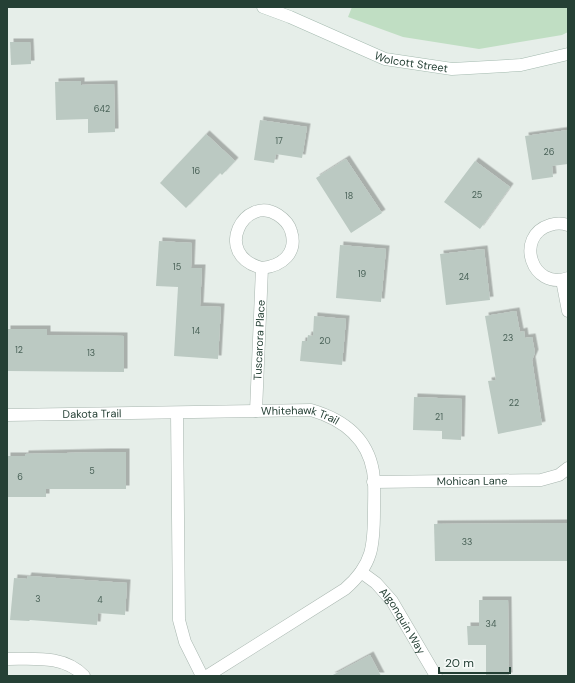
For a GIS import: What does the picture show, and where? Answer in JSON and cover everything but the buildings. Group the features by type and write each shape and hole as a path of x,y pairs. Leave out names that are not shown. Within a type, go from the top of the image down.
{"street":[{"name":"Wolcott Street","path":"263,7 290,17 385,59 452,69 521,65 568,54"},
{"path":"266,211 276,213 284,219 290,227 293,236 292,246 288,255 281,263 272,267 262,268 254,266 243,258 236,246 236,237 238,228 242,221 249,215 266,211"},
{"path":"568,225 554,223 546,226 536,235 530,247 530,256 538,272 545,277 554,280 565,279 568,311"},
{"name":"Tuscarora Place","path":"256,411 262,268"},
{"name":"Whitehawk Trail","path":"177,413 312,410 343,423 352,431 365,449 373,470 373,541 366,563 353,582 345,589 207,676"},
{"path":"177,413 179,620 185,642 202,676"},
{"name":"Dakota Trail","path":"7,416 177,413"},
{"name":"Mohican Lane","path":"374,482 541,480 559,475 568,468"},
{"name":"Algonquin Way","path":"361,572 376,583 392,601 436,676"},
{"path":"7,659 57,660 72,666 84,676"}],"green space":[{"path":"352,7 568,7 568,32 562,35 479,49 403,37 348,17"}]}
